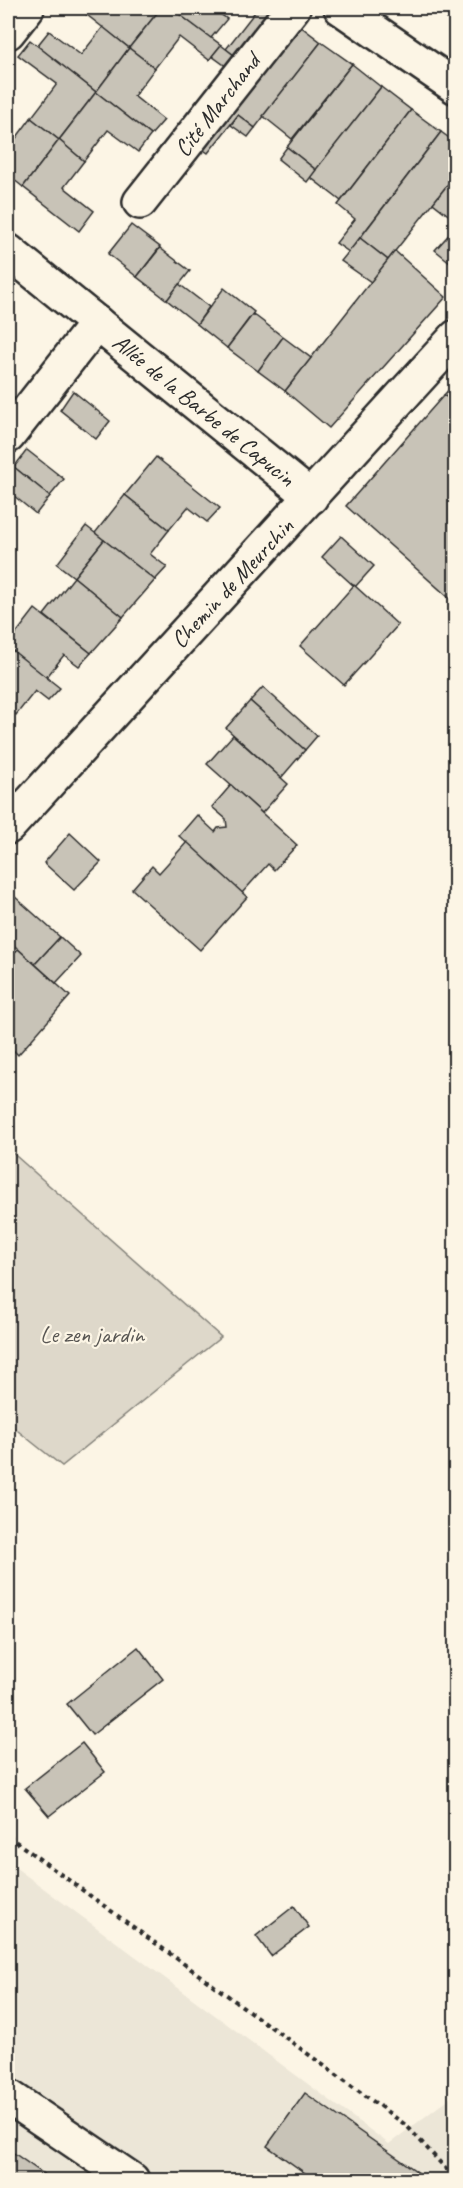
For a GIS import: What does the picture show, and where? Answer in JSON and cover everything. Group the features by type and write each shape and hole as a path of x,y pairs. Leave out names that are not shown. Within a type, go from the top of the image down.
{"street":[{"path":"8,32 27,8"},
{"name":"Cité Marchand","path":"140,202 293,8"},
{"path":"341,8 456,87"},
{"name":"Allée de la Barbe de Capucin","path":"8,251 311,497"},
{"name":"Allée de la Barbe de Capucin","path":"8,436 97,323"},
{"name":"Chemin de Meurchin","path":"8,827 456,337"},
{"path":"8,2096 132,2181"}],"path":[{"path":"8,1836 407,2126 456,2180"}],"shaded area":[{"path":"8,1862 389,2144 455,2094 455,2180 8,2180"}],"green space":[{"name":"Le zen jardin","path":"8,1149 221,1337 62,1466 8,1423"}],"building":[{"path":"78,8 161,8 129,48"},
{"path":"161,8 171,8 221,45 209,60 179,37 155,68 129,48"},
{"path":"171,8 212,8 227,19 211,38"},
{"path":"258,8 276,8 235,56 226,49"},
{"path":"433,8 456,8 456,25"},
{"path":"291,19 321,42 255,128 238,115 208,153 194,143"},
{"path":"103,27 129,48 96,92 37,46 49,31 81,55"},
{"path":"30,40 96,92 59,140 31,118 57,84 18,55"},
{"path":"321,42 352,64 292,139 263,116"},
{"path":"221,45 235,56 227,67 212,56"},
{"path":"129,48 155,68 134,96 164,120 151,135 96,92"},
{"path":"352,64 381,87 316,170 287,147"},
{"path":"381,87 411,110 341,201 310,177"},
{"path":"96,92 151,135 138,152 108,130 84,161 59,140"},
{"path":"411,110 441,132 349,252 336,243 355,219 338,205"},
{"path":"238,115 255,128 248,137 231,125"},
{"path":"31,118 59,140 23,187 8,175 8,149"},
{"path":"441,132 456,143 456,174 388,260 360,238"},
{"path":"59,140 84,161 64,187 94,211 79,231 23,187"},
{"path":"287,147 316,170 307,182 278,159"},
{"path":"456,174 456,221 433,203"},
{"path":"131,225 160,247 137,277 108,254"},
{"path":"456,227 456,267 435,250"},
{"path":"360,238 388,260 371,282 341,261"},
{"path":"160,248 190,271 167,300 137,277"},
{"path":"395,251 446,297 329,428 285,391"},
{"path":"179,284 209,307 197,324 167,300"},
{"path":"224,288 254,312 227,348 197,324"},
{"path":"253,314 283,337 258,371 227,348"},
{"path":"283,337 311,358 285,391 258,371"},
{"path":"456,382 456,405 444,395"},
{"path":"73,391 110,421 96,439 60,410"},
{"path":"444,395 456,405 456,604 346,506"},
{"path":"27,450 64,479 50,496 14,467"},
{"path":"156,457 220,508 207,522 188,507 169,530 125,495"},
{"path":"14,467 50,496 36,514 8,491 8,475"},
{"path":"125,495 169,530 150,554 167,567 155,580 95,533"},
{"path":"86,526 104,540 74,577 57,564"},
{"path":"341,536 374,566 355,587 322,557"},
{"path":"104,540 155,580 123,617 74,577"},
{"path":"74,577 123,617 91,653 44,615"},
{"path":"354,585 398,625 344,685 300,646"},
{"path":"35,609 91,653 79,666 64,655 46,678 8,647"},
{"path":"8,647 60,688 48,701 35,691 16,715 8,708"},
{"path":"263,687 317,736 305,750 250,701"},
{"path":"250,701 305,750 281,778 226,728"},
{"path":"233,735 288,784 262,813 207,764"},
{"path":"231,785 297,845 274,870 268,864 242,893 179,836 197,815 215,832 218,828 227,827 226,819 212,807"},
{"path":"70,833 101,862 74,890 44,863"},
{"path":"187,842 247,897 200,950 132,889 152,866 159,873"},
{"path":"14,896 60,937 35,964 8,940 8,904"},
{"path":"60,937 81,956 56,983 35,964"},
{"path":"18,949 70,996 18,1055 8,1045 8,960"},
{"path":"138,1647 163,1679 92,1735 67,1704"},
{"path":"82,1743 105,1772 49,1816 25,1788"},
{"path":"294,1906 309,1927 271,1956 256,1936"},
{"path":"305,2093 426,2178 425,2180 315,2180 267,2146"},
{"path":"8,2149 52,2180 8,2180"}]}
